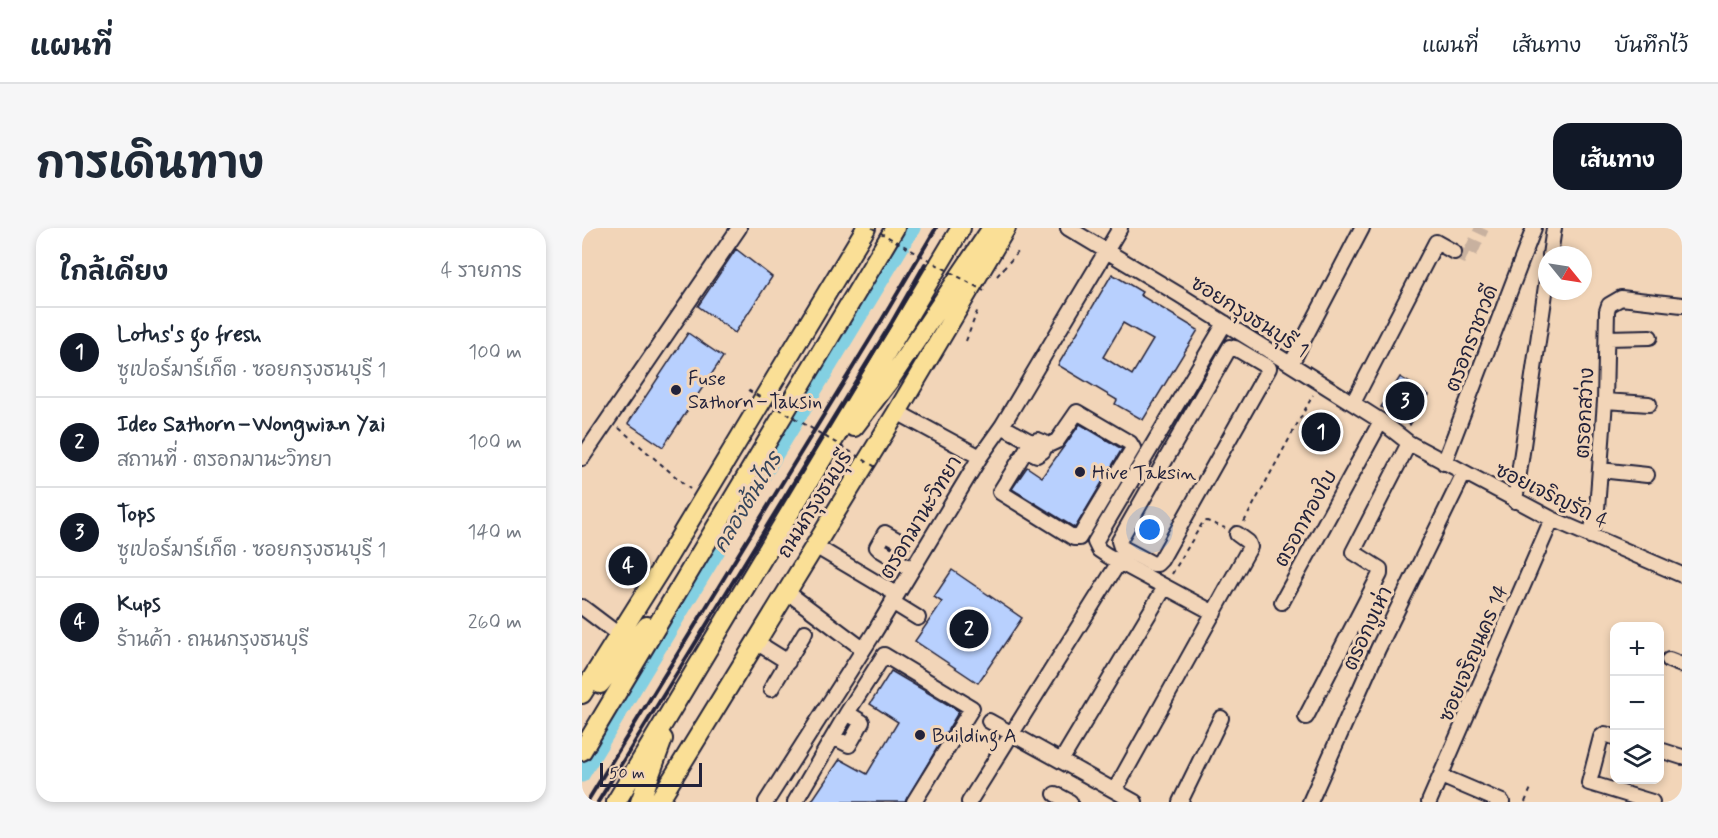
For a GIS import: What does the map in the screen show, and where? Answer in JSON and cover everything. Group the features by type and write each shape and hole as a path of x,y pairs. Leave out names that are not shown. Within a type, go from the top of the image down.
{"main road":[{"path":"582,694 866,228"},
{"path":"853,299 886,228"},
{"path":"582,751 895,228"},
{"name":"ถนนกรุงธนบุรี","path":"615,802 962,228"},
{"path":"806,487 889,381 992,228"},
{"name":"ถนนกรุงธนบุรี","path":"658,802 897,412 1005,228"},
{"path":"582,706 694,567"},
{"path":"640,802 674,706"}],"street":[{"path":"582,458 739,228"},
{"name":"ซอยกรุงธนบุรี 1","path":"1068,228 1320,382 1381,421 1409,443"},
{"name":"ตรอกมานะวิทยา","path":"766,802 1002,426 1120,228"},
{"path":"1291,364 1362,228"},
{"name":"ตรอกราชาวดี","path":"1444,463 1534,228"},
{"path":"1552,246 1554,228"},
{"path":"1353,403 1436,242 1454,252"},
{"name":"ตรอกสว่าง","path":"1590,536 1598,509 1605,401 1606,311 1609,305 1621,298 1682,305"},
{"path":"1515,501 1544,300"},
{"path":"1214,614 1099,550 1095,542 1226,323"},
{"path":"1607,338 1650,337"},
{"path":"1269,368 1235,348 1229,348 1119,541 1121,547 1153,564 1158,564 1269,368 1276,355"},
{"path":"1605,401 1649,404"},
{"path":"897,412 980,458"},
{"path":"1002,426 1035,446 1057,441 1077,412 1130,443 1133,448 1126,462 1079,538 1074,538 1000,492 1035,446"},
{"name":"ตรอกทองใบ","path":"1282,602 1381,421"},
{"path":"1306,717 1380,574 1380,569 1353,552 1409,443"},
{"name":"ซอยเจริญรัถ 4","path":"1409,443 1552,519 1682,575"},
{"path":"1600,470 1647,475"},
{"name":"ตรอกงูเห่า","path":"1310,802 1378,649 1464,473"},
{"name":"ซอยเจริญนคร 14","path":"1429,802 1552,519"},
{"path":"1115,790 1250,547 1248,542 1237,534"},
{"path":"815,546 915,611"},
{"path":"894,558 911,569"},
{"path":"969,802 1119,562"},
{"path":"1061,760 1165,587"},
{"path":"787,592 863,649"},
{"path":"583,609 619,636"},
{"path":"771,689 805,632"},
{"path":"756,642 788,662"},
{"path":"795,802 884,655 972,708 914,802"},
{"path":"822,714 840,725"},
{"path":"1180,802 1221,718"},
{"path":"989,721 1135,802"},
{"path":"1610,736 1605,734 1601,737 1589,783 1652,802"},
{"path":"1664,752 1682,757"},
{"path":"1441,776 1502,802"},
{"path":"1055,794 1069,802"}],"path":[{"path":"872,228 984,291"},
{"path":"991,283 1019,252"},
{"path":"966,341 981,301"},
{"path":"1165,587 1203,522 1215,523 1237,534 1320,382"},
{"path":"748,390 879,469"},
{"path":"608,419 702,500"},
{"path":"1525,802 1532,786"}],"building":[{"path":"736,249 772,277 735,333 698,306"},
{"path":"1112,274 1142,292 1140,295 1198,330 1143,420 1115,404 1117,400 1058,365","holes":["1123,323 1153,340 1132,375 1103,357"]},
{"name":"Fuse Sathorn–Taksin","path":"688,333 723,357 663,447 628,423"},
{"path":"1400,377 1429,395 1410,425 1381,407"},
{"path":"1317,414 1337,424 1325,449 1305,439"},
{"name":"Hive Taksin","path":"1080,424 1122,449 1075,528 1012,489 1027,467 1042,477"},
{"path":"952,570 1022,618 978,683 915,641 942,602 934,597"},
{"path":"891,671 959,711 905,802 811,802 840,759 867,774 898,722 870,704"}],"waterway":[{"name":"คลองต้นไทร","path":"582,775 913,228"}],"tunnel":[{"path":"1454,252 1468,258 1482,228"}],"railway":[{"path":"587,802 936,228"},
{"path":"598,802 892,322 925,264"}],"place":[{"name":"Fuse Sathorn–Taksin","path":"676,390"},
{"name":"Tops","path":"1405,401"},
{"name":"Lotus's go fresh","path":"1321,432"},
{"name":"Hive Taksin","path":"1080,472"},
{"name":"Kups","path":"628,566"},
{"name":"Ideo Sathorn–Wongwian Yai","path":"969,629"},
{"name":"Building A","path":"920,735"}]}
